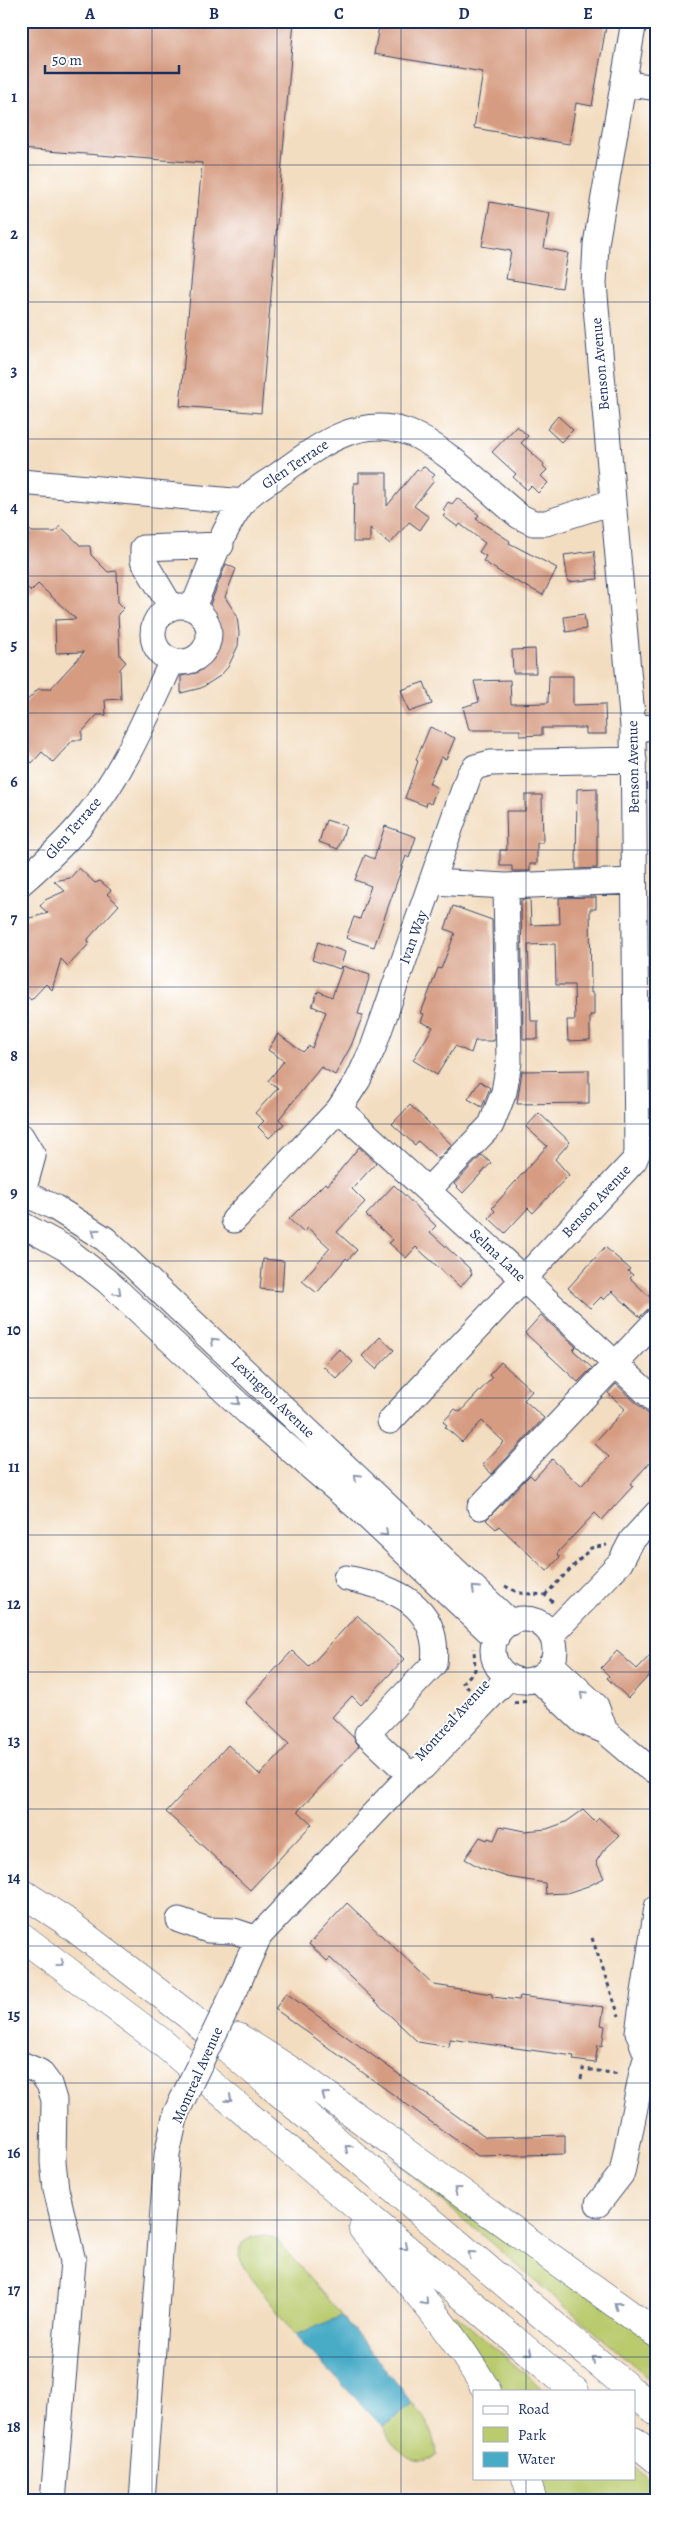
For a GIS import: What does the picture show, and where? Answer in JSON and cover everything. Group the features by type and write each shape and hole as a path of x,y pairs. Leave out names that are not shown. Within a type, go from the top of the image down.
{"highway":[{"path":"21,1892 64,1920 189,2016 276,2087 631,2390"},
{"path":"21,1936 159,2040 574,2390"},
{"path":"105,1952 303,2078 657,2334"},
{"path":"314,2171 443,2323 471,2362 486,2390"},
{"path":"636,2394 657,2412"},
{"path":"636,2443 657,2460"},
{"path":"527,2480 533,2501"}],"street":[{"name":"Benson Avenue","path":"390,1421 634,1160 637,1154 634,760 645,727 612,502 594,268 634,21"},
{"path":"623,83 657,88"},
{"name":"Glen Terrace","path":"21,883 67,840 87,818 110,785 138,734 172,661 158,650 153,632 158,617 182,607 221,545 244,502 255,490 331,439 350,432 390,428 405,431 436,447 519,516 533,523 560,520 612,502"},
{"path":"21,482 244,502"},
{"path":"172,661 187,662 196,658 207,646 210,630 207,620 182,607 143,560 143,548 221,545"},
{"name":"Ivan Way","path":"234,1220 339,1109 358,1080 374,1048 469,776 475,767 490,763 634,760"},
{"path":"433,882 506,886 634,881"},
{"path":"428,1190 491,1125 504,1092 509,1062 506,886"},
{"name":"Selma Lane","path":"339,1109 657,1402"},
{"path":"21,1136 33,1156 22,1195"},
{"name":"Lexington Avenue","path":"22,1195 76,1219 105,1239 503,1630"},
{"name":"Lexington Avenue","path":"21,1224 65,1248 108,1282 247,1412 503,1630"},
{"path":"480,1507 657,1320"},
{"path":"545,1629 606,1555 632,1540 657,1513"},
{"path":"346,1578 375,1584 402,1596 422,1614 433,1632 434,1664 367,1734 410,1775"},
{"path":"542,1681 554,1644 545,1629 525,1619 503,1630 493,1653 504,1672 528,1681 542,1681 596,1706 605,1731 646,1766 657,1772"},
{"name":"Montreal Avenue","path":"142,2501 167,2155 176,2114 258,1938 410,1775 423,1767 504,1672"},
{"path":"598,2204 622,2173 642,2072 652,2056 638,2032 657,1907"},
{"path":"179,1920 208,1930 234,1931 258,1938"},
{"path":"21,2064 40,2072 49,2084 52,2092 55,2180 73,2261 53,2501"}],"path":[{"path":"545,1595 591,1548"},
{"path":"512,1704 521,1700 542,1681"},
{"path":"592,1938 624,2031 638,2032"},
{"path":"581,2079 583,2070 626,2074"}],"green space":[{"path":"388,2155 657,2341 657,2385"},
{"path":"265,2235 275,2238 342,2316 295,2335 244,2268 239,2255 242,2243 252,2237"},
{"path":"455,2314 544,2390 498,2390 451,2318"},
{"path":"413,2403 426,2421 435,2441 437,2456 428,2460 419,2461 405,2455 383,2427"},
{"path":"636,2469 657,2486 657,2501 544,2501 538,2480 636,2480"}],"water":[{"path":"342,2316 413,2403 383,2427 295,2335"}],"building":[{"path":"21,21 294,21 261,413 180,406 202,163 21,149"},
{"path":"380,21 607,21 592,106 576,103 569,144 474,128 483,72 374,54"},
{"path":"490,202 550,213 544,248 568,253 562,288 506,279 511,251 482,246"},
{"path":"558,416 573,430 561,442 547,429"},
{"path":"517,426 528,436 521,443 544,464 543,466 547,470 541,476 548,483 538,493 531,486 527,490 513,477 516,474 492,452"},
{"path":"423,466 435,475 431,479 434,481 414,506 429,517 420,530 409,522 390,544 370,528 370,542 353,542 354,483 359,483 359,473 387,473 387,506 417,469 420,471"},
{"path":"457,498 479,515 476,519 510,541 509,543 557,568 543,595 506,576 483,561 486,556 479,552 485,543 460,524 458,527 443,516 446,513 443,510 448,502 452,504"},
{"path":"21,523 32,532 55,532 60,526 81,546 90,546 91,555 108,572 117,571 118,602 124,608 118,614 120,656 126,662 120,669 121,699 105,700 106,715 97,715 82,732 82,740 73,740 53,762 42,752 32,763 26,757 21,758 21,707 38,689 50,689 84,652 56,653 55,620 76,619 38,584 31,591 21,582"},
{"path":"594,551 598,579 568,582 564,555"},
{"path":"226,564 236,569 225,597 237,616 238,646 228,667 220,676 201,688 181,693 181,676 196,673 203,669 219,649 221,640 219,621 209,607"},
{"path":"584,614 586,629 566,632 564,617"},
{"path":"535,649 536,673 513,673 512,650"},
{"path":"549,676 573,676 573,705 605,704 606,734 586,734 586,728 542,728 542,735 520,736 520,730 469,730 463,707 479,702 474,681 510,680 511,704 548,703"},
{"path":"424,682 432,704 409,712 401,690"},
{"path":"430,727 455,738 446,759 441,757 429,783 437,788 431,804 427,802 426,806 405,798 418,761 416,760"},
{"path":"597,788 597,868 576,869 577,789"},
{"path":"525,795 542,795 543,843 537,843 537,864 530,864 530,871 512,871 512,866 500,866 500,850 507,850 506,811 525,811"},
{"path":"326,820 346,826 338,849 319,842"},
{"path":"385,826 416,837 409,858 406,856 374,947 346,938 354,917 360,919 371,886 355,880 365,855 374,859"},
{"path":"79,868 95,883 100,881 111,890 107,894 119,905 88,939 89,944 68,966 61,959 52,990 46,984 31,1000 21,991 21,924 26,919 48,913 40,906 45,900 65,891 54,881 70,878"},
{"path":"596,897 596,909 590,909 591,993 594,993 594,1015 590,1015 590,1040 568,1041 567,1020 575,1020 574,985 556,985 555,944 528,945 531,1021 538,1021 538,1039 523,1039 521,900 530,899 531,925 560,924 559,898"},
{"path":"453,906 492,920 494,1041 475,1041 471,1053 455,1046 437,1075 413,1060 433,1027 421,1022 424,1014 421,1013 438,968 441,969 455,933 445,929"},
{"path":"318,942 345,952 340,969 312,960"},
{"path":"343,966 370,975 358,1014 363,1015 351,1046 335,1075 321,1067 279,1119 284,1124 269,1138 258,1127 264,1121 255,1113 278,1088 268,1081 284,1061 268,1050 278,1034 303,1052 309,1046 312,1048 326,1012 312,1006 318,991 332,997"},
{"path":"589,1070 589,1103 517,1104 522,1071"},
{"path":"480,1081 490,1088 482,1107 468,1099"},
{"path":"410,1105 452,1145 438,1159 418,1141 415,1145 392,1124"},
{"path":"539,1113 570,1142 555,1159 569,1175 533,1213 528,1208 505,1233 489,1218 495,1211 492,1208 547,1146 526,1127"},
{"path":"359,1147 376,1163 352,1189 365,1202 337,1232 357,1250 348,1260 346,1258 317,1293 302,1281 330,1248 308,1228 304,1233 289,1219 325,1183 328,1185"},
{"path":"482,1155 491,1163 463,1193 454,1184"},
{"path":"394,1185 436,1226 430,1232 469,1268 472,1274 460,1287 416,1247 406,1258 389,1243 393,1240 366,1215"},
{"path":"605,1247 630,1269 628,1271 633,1275 630,1278 657,1306 647,1310 640,1317 612,1291 604,1300 601,1297 590,1308 568,1288"},
{"path":"263,1259 284,1261 282,1291 260,1289"},
{"path":"541,1315 576,1347 573,1350 592,1368 578,1382 525,1333"},
{"path":"380,1337 394,1350 376,1369 362,1356"},
{"path":"339,1349 353,1362 337,1379 323,1366"},
{"path":"501,1362 532,1391 524,1400 544,1418 492,1474 482,1465 504,1442 482,1421 462,1442 445,1427 447,1425 443,1422 455,1409 460,1412 492,1378 489,1375"},
{"path":"616,1384 647,1413 657,1418 657,1455 630,1484 633,1486 602,1520 595,1513 560,1550 557,1554 560,1557 547,1571 499,1526 496,1529 486,1520 530,1475 534,1479 552,1459 581,1486 609,1457 594,1443 625,1409 608,1393"},
{"path":"357,1615 404,1659 361,1705 352,1696 332,1717 353,1737 359,1746 298,1811 312,1824 250,1890 166,1812 228,1745 260,1775 289,1744 245,1702 292,1651 309,1667"},
{"path":"657,1648 657,1667 628,1698 607,1678 609,1676 601,1668 617,1651 637,1669"},
{"path":"583,1810 595,1822 599,1818 619,1836 603,1851 596,1862 604,1878 588,1886 567,1893 546,1894 545,1883 507,1877 479,1867 465,1859 480,1837 494,1840 500,1826 524,1831 547,1829 566,1822"},
{"path":"347,1903 434,1985 492,1994 492,1997 519,2000 520,1996 604,2007 601,2025 605,2026 602,2046 598,2045 595,2063 573,2060 574,2056 450,2039 449,2047 418,2042 330,1958 327,1961 309,1944"},
{"path":"286,1993 486,2137 565,2135 565,2154 478,2156 275,2009"}]}
